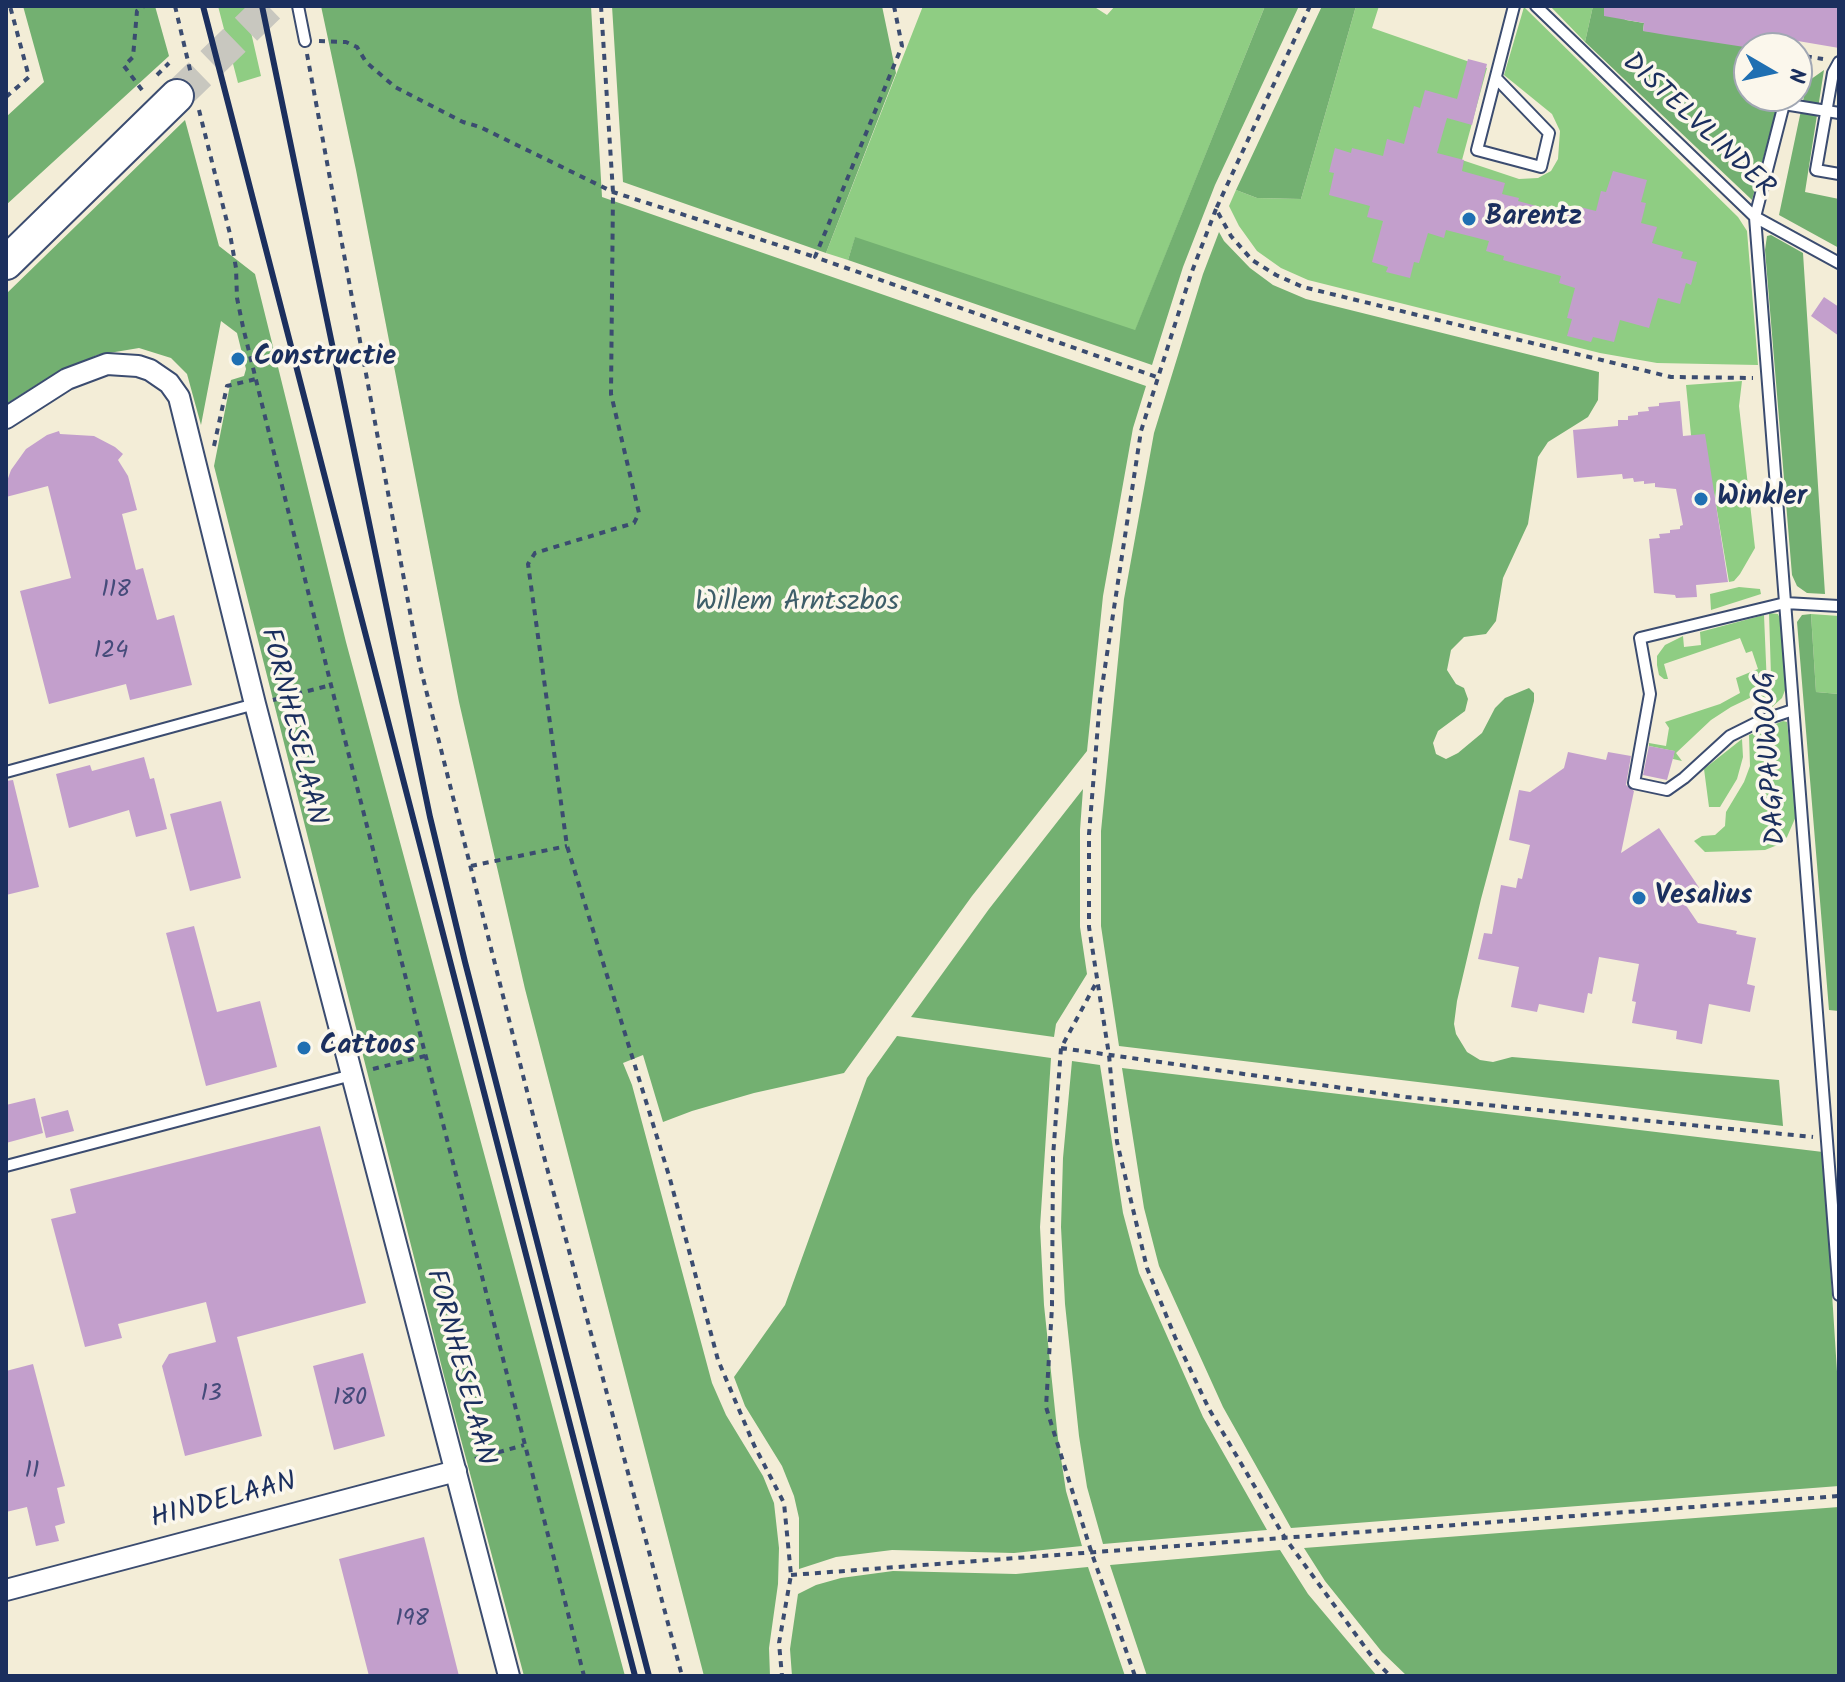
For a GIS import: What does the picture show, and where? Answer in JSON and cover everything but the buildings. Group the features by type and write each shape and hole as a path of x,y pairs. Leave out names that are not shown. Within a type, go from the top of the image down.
{"main road":[{"path":"6,263 177,96"}],"street":[{"name":"FORNHESELAAN","path":"6,418 67,379 107,364 150,370 169,383 179,397 255,704 509,1676"},
{"name":"HINDELAAN","path":"6,1590 456,1471"}],"lane":[{"path":"298,6 305,41"},
{"path":"1496,78 1549,133 1541,167 1477,150 1514,6"},
{"name":"DISTELVLINDER","path":"1536,6 1755,217 1839,263"},
{"path":"1839,62 1833,73 1816,170 1839,174"},
{"name":"DAGPAUWOOG","path":"1826,111 1784,104 1755,217 1839,1295"},
{"path":"1826,111 1839,113"},
{"path":"1793,710 1760,721 1730,736 1667,790 1634,783 1650,694 1640,638 1785,603 1839,606"},
{"path":"6,772 255,704"},
{"path":"6,1166 352,1075"}],"path":[{"path":"6,97 29,77 10,6"},
{"path":"142,90 124,66 133,57 137,11 144,6"},
{"path":"601,6 613,192 611,394 639,513 634,523 535,553 528,564 567,846 670,1179 718,1360 754,1445 784,1503 791,1575 779,1643 782,1676"},
{"path":"815,257 902,46 894,6"},
{"path":"1310,6 1216,209 1141,431 1100,700 1089,834 1089,927 1109,1055 1117,1142 1147,1268 1209,1409 1285,1538 1373,1658 1390,1676"},
{"path":"305,41 420,666 534,1119 682,1676"},
{"path":"336,42 357,47 366,62 395,87 613,192 815,257 1157,377"},
{"path":"1813,57 1825,59"},
{"path":"207,146 230,234 237,298 331,685 584,1676"},
{"path":"1216,209 1231,236 1252,260 1303,287 1671,377 1767,378"},
{"path":"203,486 209,474 224,392 227,386 256,379"},
{"path":"255,704 331,685"},
{"path":"471,867 567,846"},
{"path":"1096,983 1061,1048 1053,1157 1052,1307 1046,1407 1092,1554 1135,1676"},
{"path":"1061,1048 1406,1097 1827,1138"},
{"path":"352,1075 425,1056"},
{"path":"456,1471 465,1462 524,1444"},
{"path":"791,1575 1839,1496"}],"green space":[{"path":"23,6 155,6 169,56 6,205 6,117 44,82"},
{"path":"218,6 245,6 261,76 238,83"},
{"name":"Willem Arntszbos","path":"321,6 591,6 602,197 1146,386 1133,428 1103,596 1087,751 972,896 844,1073 754,1093 663,1122 643,1055 623,1063 632,1085 712,1383 726,1415 763,1476 774,1503 779,1548 778,1584 769,1648 770,1676 704,1676 525,989 459,702 356,170"},
{"path":"612,6 882,6 896,73 826,253 623,182"},
{"path":"923,6 1093,6 1107,15 1115,6 1265,6 1135,331 855,238 848,260 826,253"},
{"path":"1265,6 1299,6 1215,185 1183,267 1152,365 848,260 855,237 1135,330"},
{"path":"1322,6 1356,6 1301,199 1257,198 1236,190"},
{"path":"1356,6 1379,6 1372,28 1487,68 1462,160 1519,179 1538,178 1551,171 1558,159 1560,131 1552,114 1504,75 1524,7 1738,217 1747,231 1758,365 1657,363 1600,353 1308,280 1281,268 1257,251 1229,206 1236,190 1257,198 1301,199"},
{"path":"1550,6 1593,6 1585,42"},
{"path":"1593,6 1605,6 1626,20 1644,23 1643,31 1733,35 1733,112 1776,112 1752,200 1585,42"},
{"path":"1824,70 1805,192 1839,199 1839,248 1779,215 1801,112 1813,112 1813,78"},
{"path":"185,120 219,246 255,274 346,642 625,1676 524,1676 444,1376 214,466 231,380 244,376 246,369 237,333 221,321 201,425 187,374 171,358 139,348 97,355 41,382 6,404 6,294"},
{"path":"1219,232 1250,268 1273,285 1306,299 1599,372 1598,400 1588,417 1548,442 1538,457 1528,524 1503,578 1496,621 1486,634 1464,637 1451,650 1447,670 1456,684 1464,688 1468,699 1465,711 1438,731 1433,743 1436,754 1446,759 1458,753 1482,733 1495,708 1505,698 1529,688 1534,693 1457,1001 1456,1034 1467,1052 1480,1060 1493,1062 1512,1057 1779,1080 1783,1126 1119,1046 1101,926 1101,831 1124,599 1154,433"},
{"path":"1771,235 1803,253 1825,594 1807,593 1797,586 1792,575 1765,250 1767,236"},
{"path":"1742,381 1739,406 1755,548 1740,574 1729,582 1714,493 1691,435 1686,385"},
{"path":"1739,587 1760,589 1761,594 1711,610 1710,594"},
{"path":"1769,613 1778,614 1781,621 1787,685 1782,698 1772,707"},
{"path":"1811,614 1839,616 1839,694 1816,692"},
{"path":"1811,614 1816,692 1839,694 1839,1011 1829,1010 1797,622 1802,615"},
{"path":"1764,615 1768,710 1760,693 1731,707 1711,720 1676,753 1682,761 1673,759 1674,751 1649,746 1649,743 1666,746 1669,728 1665,722 1720,704 1740,693 1736,678 1758,669 1752,651 1746,653 1740,638 1664,664 1668,679 1664,679 1659,675 1657,656 1665,645 1683,636 1684,647 1701,645 1700,632"},
{"path":"1787,722 1797,814 1787,837 1780,844 1765,850 1705,852 1694,841 1702,836 1715,835 1725,826 1726,812 1750,766 1749,735"},
{"path":"1742,739 1743,757 1737,779 1720,807 1709,807 1704,769"},
{"path":"1083,789 1080,927 1087,974 1056,1024 1054,1037 911,1017 989,909"},
{"path":"897,1036 1051,1058 1040,1227 1044,1305 1066,1491 1082,1546 1014,1553 892,1550 836,1557 799,1569 799,1518 794,1496 782,1466 745,1406 734,1377 785,1305 867,1078"},
{"path":"1072,1061 1100,1065 1123,1213 1139,1273 1203,1417 1267,1530 1103,1544 1087,1487 1065,1304 1061,1227 1063,1158"},
{"path":"1122,1068 1823,1152 1839,1403 1839,1486 1291,1528 1223,1407 1159,1266 1144,1208"},
{"path":"1839,1507 1839,1676 1407,1676 1382,1652 1325,1581 1304,1548"},
{"path":"1280,1550 1308,1594 1377,1676 1147,1676 1110,1565"},
{"path":"1088,1567 1125,1676 792,1676 790,1649 798,1594 816,1585 841,1578 893,1571 1016,1574"}],"tunnel":[{"path":"177,96 270,6"}],"railway":[{"path":"203,6 635,1676"},
{"path":"262,6 430,817 649,1676"}],"place":[{"name":"Barentz","path":"1469,219"},
{"name":"Constructie","path":"238,359"},
{"name":"Winkler","path":"1701,499"},
{"name":"Vesalius","path":"1639,898"},
{"name":"Cattoos","path":"304,1048"}]}
